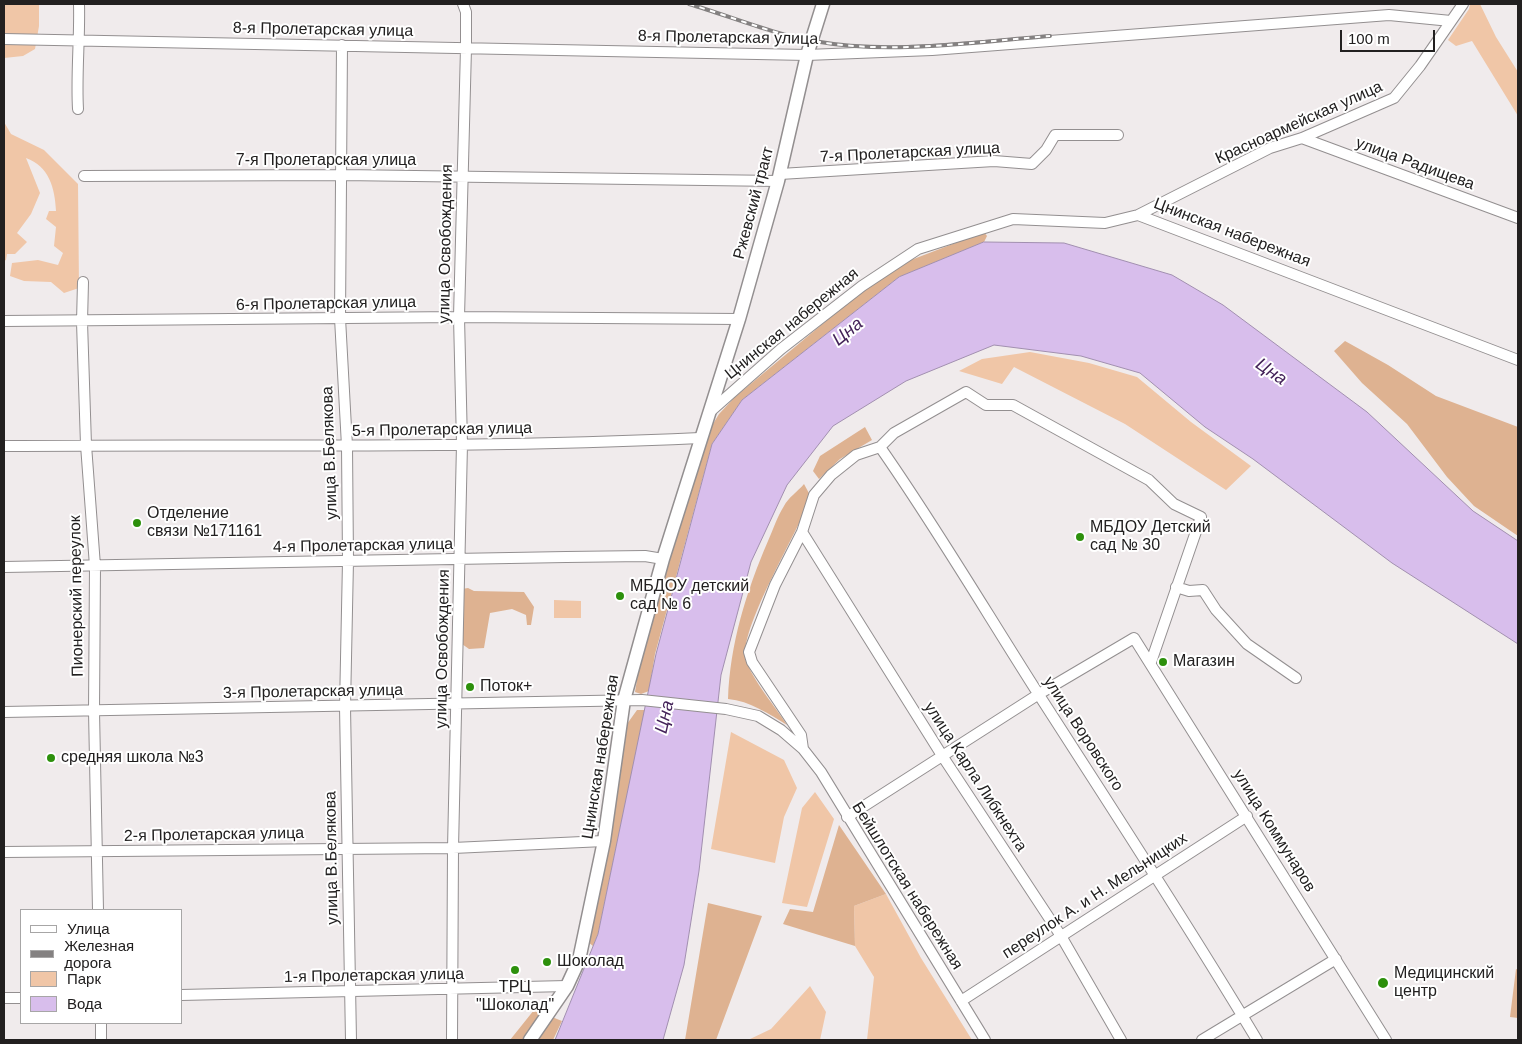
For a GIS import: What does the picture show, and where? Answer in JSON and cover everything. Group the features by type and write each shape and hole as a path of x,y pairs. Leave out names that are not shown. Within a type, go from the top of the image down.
{"main road":[{"name":"Ржевский тракт","path":"712,410 779,178 807,55 823,4"},
{"name":"Цнинская набережная","path":"530,1040 567,986 579,960 604,841 624,700 663,559 700,438 712,410"}],"street":[{"path":"78,110 76,75 80,42 79,4"},
{"name":"улица Освобождения","path":"452,1040 452,848 462,444 459,317 466,48 466,12 463,4"},
{"name":"Красноармейская улица","path":"1138,215 1270,148 1302,138 1394,98 1420,66 1463,4"},
{"name":"8-я Пролетарская улица","path":"4,40 807,55 942,49 1389,15 1451,22"},
{"name":"улица В.Белякова","path":"342,45 340,318 347,446 348,561 345,707 351,1040"},
{"name":"7-я Пролетарская улица","path":"84,176 342,175 779,178 994,161 1032,164 1046,150 1055,135 1118,135"},
{"name":"улица Радищева","path":"1302,138 1518,218"},
{"name":"Цнинская набережная","path":"712,410 781,350 862,286 918,249 1013,219 1105,223 1138,215 1518,360"},
{"name":"Пионерский переулок","path":"83,282 82,322 86,445 95,566 94,711 98,909"},
{"name":"6-я Пролетарская улица","path":"4,320 82,322 459,317 739,319"},
{"name":"Бейшлотская набережная","path":"803,749 801,735 752,662 749,652 775,585 802,532 814,496 831,475 856,455 880,447 894,433 966,392 986,405 1014,405 1149,480 1174,504 1201,517 1176,587"},
{"name":"5-я Пролетарская улица","path":"4,446 347,446 615,442 700,438"},
{"name":"улица Воровского","path":"880,447 910,490 1156,874 1257,1040"},
{"name":"улица Карла Либкнехта","path":"802,532 943,757 1061,936 1121,1040"},
{"name":"4-я Пролетарская улица","path":"4,568 645,556 663,559"},
{"path":"1150,662 1176,587 1190,592 1203,590 1216,610 1247,644 1296,678"},
{"name":"улица Коммунаров","path":"1039,694 1134,638 1386,1040"},
{"path":"847,817 1039,694"},
{"name":"Бейшлотская набережная","path":"642,700 726,709 758,716 781,730 803,749 821,772 985,1040"},
{"name":"3-я Пролетарская улица","path":"4,712 642,700"},
{"name":"переулок А. и Н. Мельницких","path":"961,1001 1247,816"},
{"name":"2-я Пролетарская улица","path":"4,852 452,848 604,841"},
{"path":"1202,1040 1336,959"},
{"name":"1-я Пролетарская улица","path":"182,995 567,986"},
{"path":"4,998 20,998"},
{"path":"101,1024 101,1040"}],"green space":[{"path":"4,4 39,4 39,26 35,49 23,56 4,58"},
{"path":"1470,4 1480,4 1496,37 1518,72 1518,116 1472,41 1456,46 1448,40 1469,9"},
{"path":"4,122 11,134 44,150 78,184 79,288 64,293 51,282 24,281 10,276 12,263 38,260 58,265 63,253 54,246 56,227 46,219 49,211 56,211 52,186 40,166 26,158 40,193 31,214 17,233 27,242 15,254 7,254 4,261"},
{"path":"1030,352 1089,363 1137,377 1191,422 1251,466 1226,490 1125,424 1014,367 1002,384 959,371 982,359"},
{"path":"554,600 581,601 581,618 554,618"},
{"path":"731,732 784,760 797,788 784,817 775,863 711,849"},
{"path":"815,792 834,819 807,907 782,903 802,808"},
{"path":"886,894 921,958 972,1040 867,1040 874,977 855,946 854,906"},
{"path":"810,986 826,1012 820,1040 748,1040 771,1029"}],"shaded area":[{"path":"984,232 987,236 984,242 899,277 742,400 712,444 655,654 649,691 641,694 635,692 643,643 705,437 719,414 735,397 856,296 911,260"},
{"path":"1345,341 1388,365 1436,396 1518,427 1518,536 1474,506 1447,477 1407,424 1362,383 1334,351"},
{"path":"865,427 872,440 840,459 819,479 813,471 820,456"},
{"path":"804,484 811,497 759,605 746,646 746,660 749,668 787,725 752,705 728,699 729,679 740,619 760,560 782,510 788,500"},
{"path":"468,588 474,591 524,592 534,607 531,625 527,625 526,615 512,609 490,613 484,648 469,649 462,644 462,589"},
{"path":"637,710 645,710 598,934 593,946 588,942 627,724"},
{"path":"839,825 886,894 854,906 855,946 783,924 790,909 813,912"},
{"path":"708,903 762,916 716,1040 685,1040"},
{"path":"1516,969 1518,970 1518,1018 1510,1017"},
{"path":"534,1010 540,1014 540,1021 527,1040 510,1040"},
{"path":"552,1017 562,1021 553,1040 535,1040"}],"water":[{"name":"Цна","path":"984,242 1064,243 1172,275 1223,305 1367,412 1473,511 1518,541 1518,644 1392,563 1253,459 1205,427 1140,373 1081,356 994,345 906,381 833,426 787,485 751,562 721,675 699,871 684,965 663,1040 555,1040 598,934 656,654 712,444 742,400 899,277"}],"railway":[{"path":"689,4 798,38 843,45 872,47 932,46 1050,36"}],"place":[{"name":"Отделение связи №171161","path":"137,523"},
{"name":"МБДОУ Детский сад № 30","path":"1080,537"},
{"name":"МБДОУ детский сад № 6","path":"620,596"},
{"name":"Магазин","path":"1163,662"},
{"name":"Поток+","path":"470,687"},
{"name":"средняя школа №3","path":"51,758"},
{"name":"Шоколад","path":"547,962"},
{"name":"ТРЦ \"Шоколад\"","path":"515,970"},
{"name":"Медицинский центр","path":"1383,983"}]}
